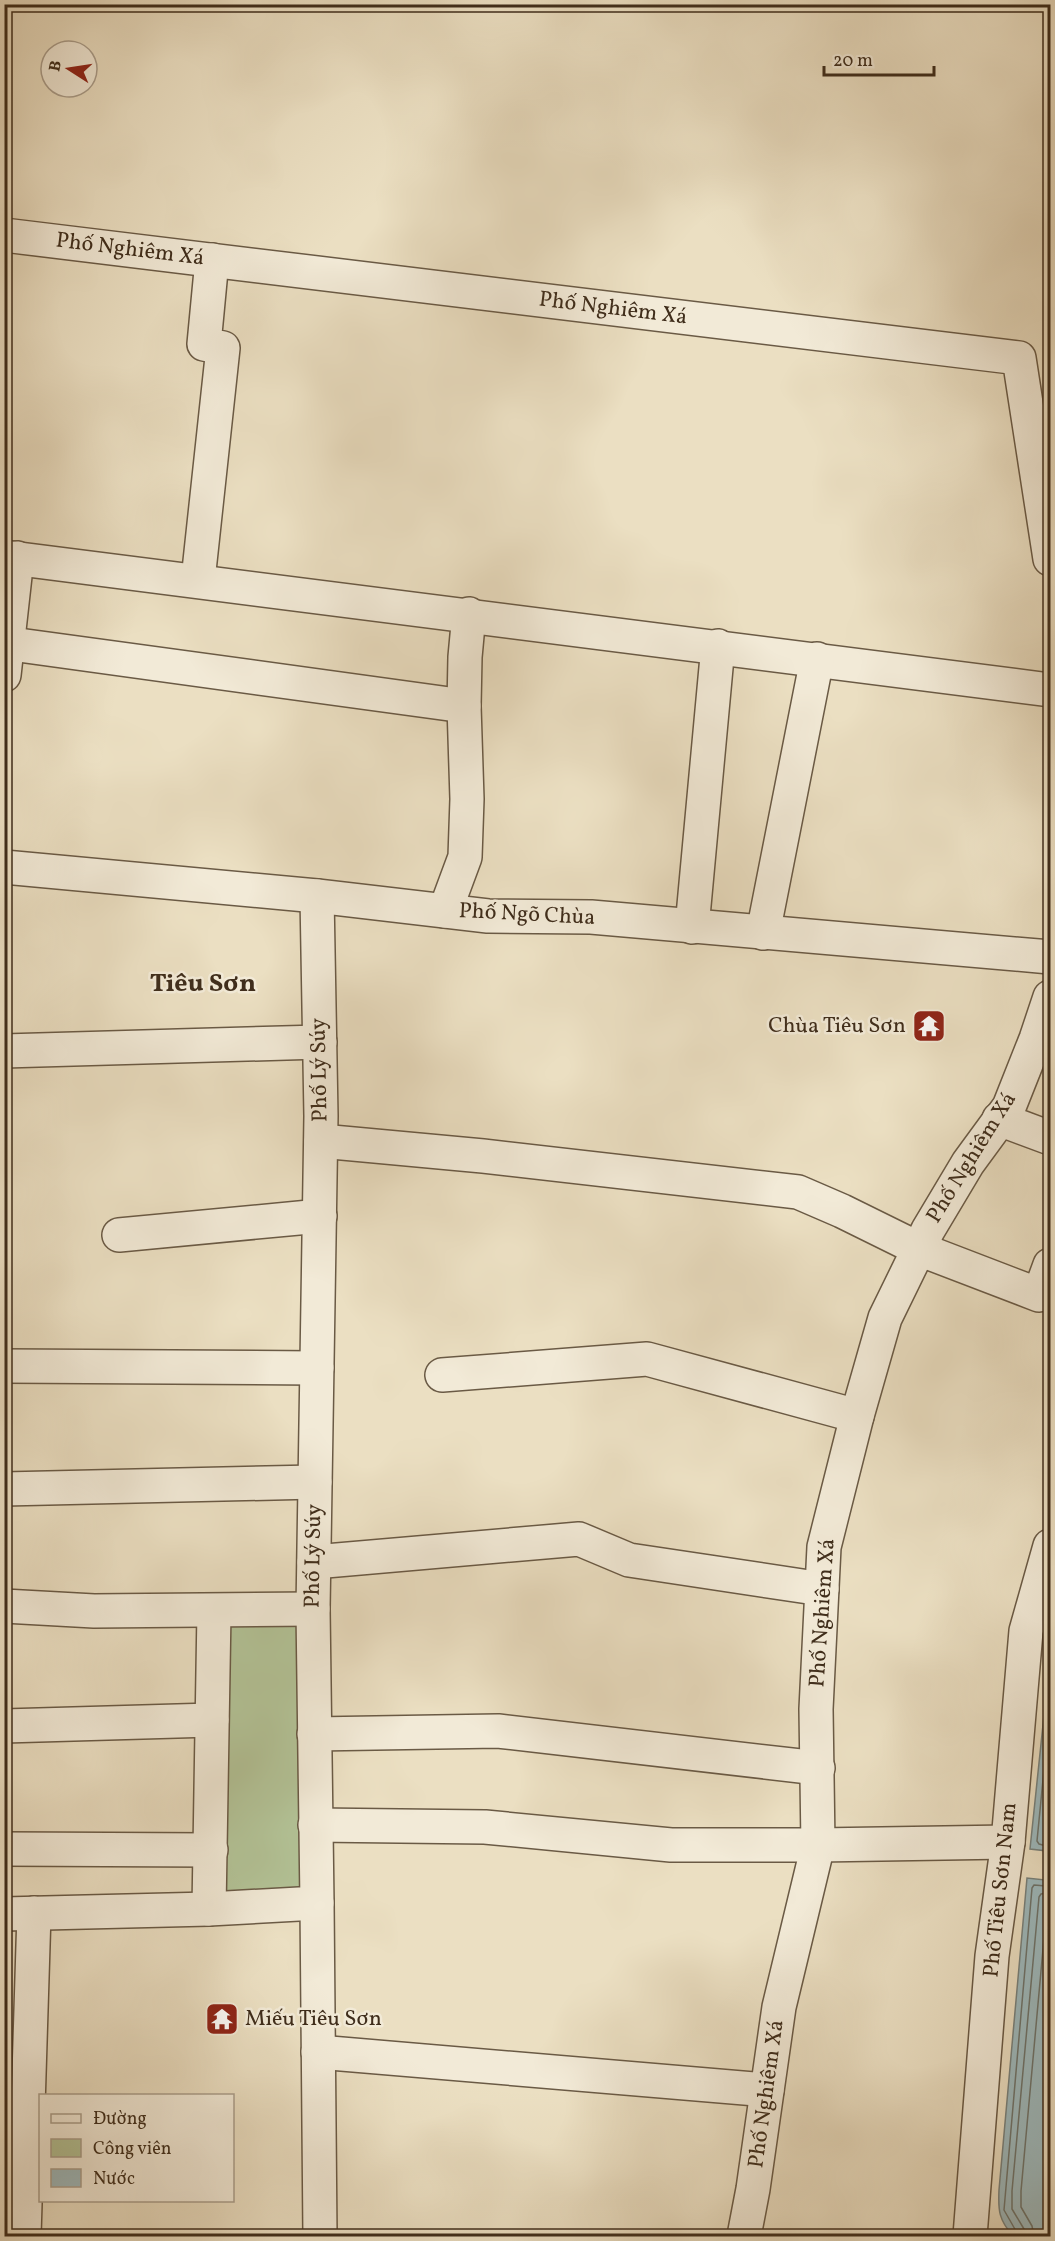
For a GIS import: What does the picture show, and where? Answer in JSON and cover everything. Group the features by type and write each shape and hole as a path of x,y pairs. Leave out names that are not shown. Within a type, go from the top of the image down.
{"street":[{"name":"Phố Nghiêm Xá","path":"5,238 212,260 1019,358 1050,559"},
{"path":"198,580 222,348 204,344 212,260"},
{"path":"4,675 11,557 1050,690"},
{"path":"445,910 465,857 467,799 464,706 469,614"},
{"path":"6,643 464,706"},
{"path":"692,927 718,646"},
{"path":"763,933 817,659"},
{"name":"Phố Ngõ Chùa","path":"4,867 317,896 488,916 591,917 1050,957"},
{"name":"Phố Lý Súy","path":"317,896 321,1141 313,1609 320,2236"},
{"name":"Phố Nghiêm Xá","path":"744,2236 779,2007 818,1845 816,1709 824,1547 857,1416 885,1318 928,1230 968,1163 1009,1107 1050,997"},
{"path":"4,1051 320,1042"},
{"path":"999,1119 1050,1138"},
{"path":"321,1141 483,1156 798,1192 919,1249 1039,1295 1050,1265"},
{"path":"119,1235 320,1216"},
{"path":"442,1375 647,1359 857,1416"},
{"path":"4,1366 317,1368"},
{"path":"4,1489 315,1482"},
{"path":"314,1562 579,1539 629,1560 822,1589"},
{"name":"Phố Tiêu Sơn Nam","path":"969,2236 992,1956 1008,1842 1026,1631 1050,1546"},
{"path":"4,1606 94,1611 313,1609"},
{"path":"208,1909 214,1611"},
{"path":"4,1726 212,1720"},
{"path":"314,1734 498,1731 818,1768"},
{"path":"315,1825 485,1827 672,1845 1008,1842"},
{"path":"4,1849 210,1850"},
{"path":"24,2236 19,1913 208,1909 317,1903"},
{"path":"318,2052 767,2090"}],"green space":[{"path":"222,1616 305,1620 301,1888 218,1892"}],"water":[{"path":"1050,1658 1050,2236 1013,2236 1000,2215 999,2190 1027,1878 1045,1880 1047,1851 1030,1849"}],"place":[{"name":"Chùa Tiêu Sơn","path":"929,1026"},
{"name":"Miếu Tiêu Sơn","path":"222,2019"}],"district":[{"name":"Tiêu Sơn","path":"203,984"}]}
